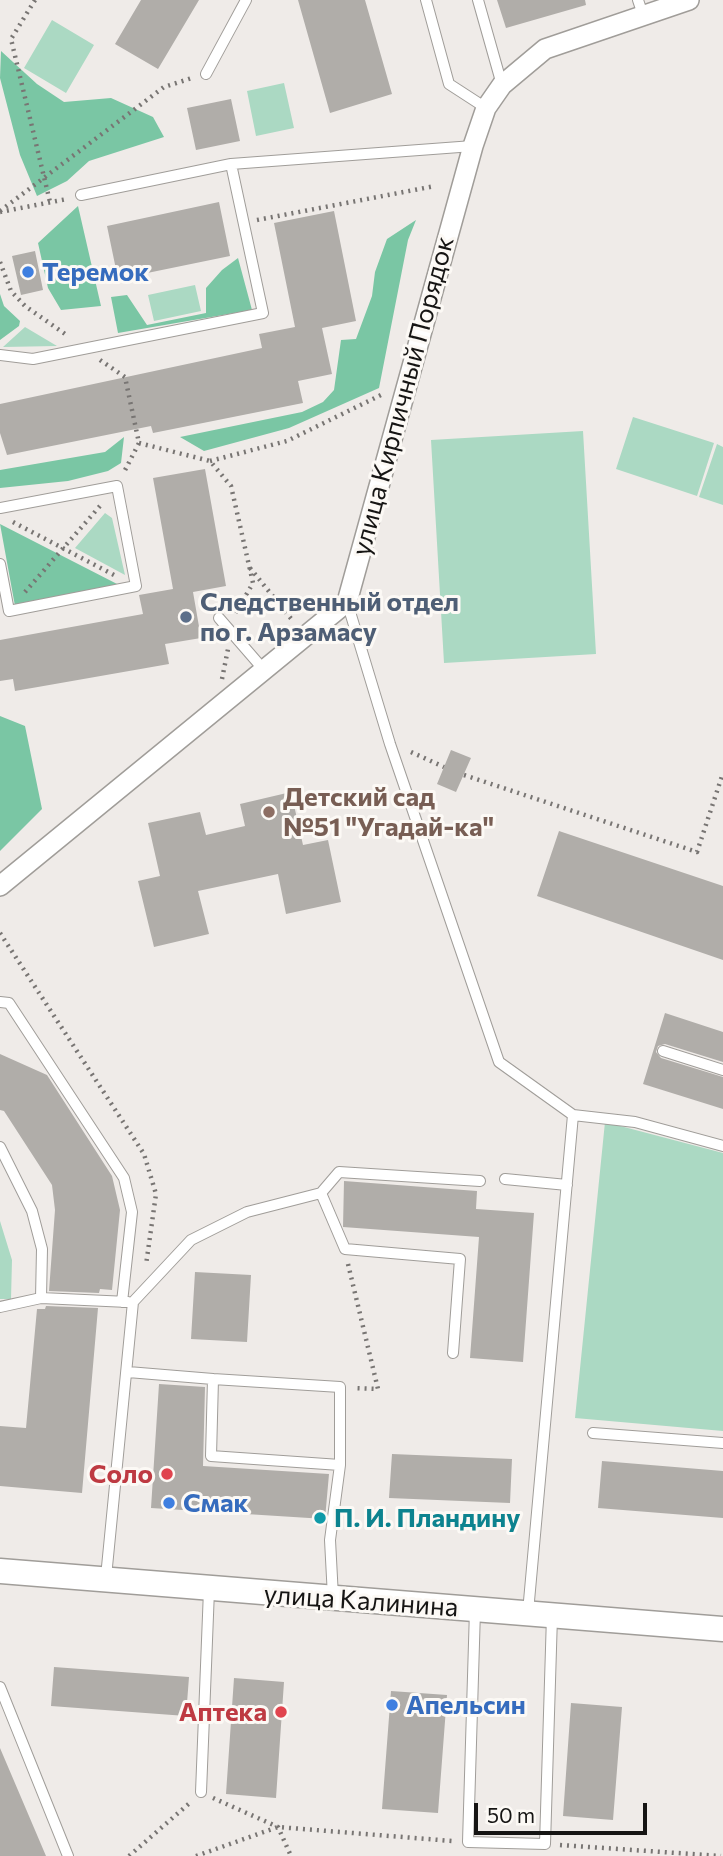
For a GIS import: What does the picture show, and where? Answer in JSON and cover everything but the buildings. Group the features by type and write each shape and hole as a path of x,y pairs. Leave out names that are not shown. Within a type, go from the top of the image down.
{"street":[{"name":"улица Кирпичный Порядок","path":"346,602 472,146 486,108 502,85 545,49 640,8 689,0"},
{"path":"0,886 346,602"},
{"name":"улица Калинина","path":"0,1571 723,1629"}],"lane":[{"path":"206,74 246,0"},
{"path":"426,0 449,85 486,108"},
{"path":"478,0 502,85"},
{"path":"81,195 230,164 472,146"},
{"path":"0,355 33,359 263,313 230,164"},
{"path":"0,508 117,486 136,586 9,611 0,564"},
{"path":"346,602 390,744 499,1062 573,1115 635,1122 723,1146"},
{"path":"219,618 264,670"},
{"path":"0,1002 9,1003 124,1178 132,1212 128,1372 106,1581"},
{"path":"663,1051 723,1070"},
{"path":"527,1614 573,1115"},
{"path":"0,1147 32,1211 41,1249 41,1298"},
{"path":"0,1307 41,1298 128,1302 191,1240 247,1212 321,1193 339,1172 480,1181"},
{"path":"505,1179 567,1185"},
{"path":"321,1193 345,1249 460,1259 453,1353"},
{"path":"128,1372 340,1387 340,1465 330,1540 333,1599"},
{"path":"214,1379 211,1456 340,1465"},
{"path":"593,1433 723,1443"},
{"path":"201,1792 209,1589"},
{"path":"475,1610 468,1842 545,1844 552,1616"},
{"path":"0,1687 68,1856"}],"path":[{"path":"35,0 11,39 50,202"},
{"path":"0,212 164,87 206,74"},
{"path":"243,222 435,186"},
{"path":"0,212 81,195"},
{"path":"0,262 11,292 25,306 125,377 139,443 117,486 9,611"},
{"path":"139,443 210,461 287,441 384,393"},
{"path":"210,461 231,486 253,583 236,613 219,689"},
{"path":"10,521 136,586"},
{"path":"249,568 306,636"},
{"path":"390,744 444,766"},
{"path":"464,775 697,852 723,773"},
{"path":"340,1387 377,1389 345,1249"},
{"path":"130,1856 201,1792 278,1827 468,1842"},
{"path":"196,1856 278,1827"},
{"path":"278,1827 290,1856"},
{"path":"545,1844 721,1856"}],"green space":[{"path":"52,20 94,45 66,93 24,68"},
{"path":"1,51 37,84 64,102 111,98 153,117 164,137 89,161 67,181 37,196 20,155 0,78"},
{"path":"284,83 294,128 256,136 247,91"},
{"path":"78,206 101,306 61,310 48,288 38,243"},
{"path":"416,220 408,240 379,388 289,428 204,451 180,437 302,412 323,402 334,390 341,340 356,339 372,296 375,272 387,239"},
{"path":"238,258 252,310 118,333 111,297 127,295 147,325 206,313 206,288 222,270"},
{"path":"195,285 201,311 154,321 148,295"},
{"path":"0,294 4,306 20,321 19,326 0,340"},
{"path":"25,327 57,346 3,347"},
{"path":"633,417 714,443 697,496 616,469"},
{"path":"583,431 596,654 444,663 431,440"},
{"path":"124,437 121,463 108,471 68,481 0,488 0,470 105,452"},
{"path":"717,444 723,447 723,505 699,497"},
{"path":"105,513 112,518 125,575 75,548"},
{"path":"0,524 121,586 15,606"},
{"path":"0,716 25,726 42,809 0,851"},
{"path":"605,1122 723,1153 723,1431 575,1418"},
{"path":"0,1221 12,1260 11,1299 0,1299"}],"place":[{"name":"Теремок","path":"28,272"},
{"name":"Следственный отдел по г. Арзамасу","path":"186,617"},
{"name":"Детский сад №51 \"Угадай-ка\"","path":"269,812"},
{"name":"Соло","path":"167,1474"},
{"name":"Смак","path":"169,1503"},
{"name":"П. И. Пландину","path":"320,1518"},
{"name":"Апельсин","path":"392,1705"},
{"name":"Аптека","path":"281,1712"}]}
